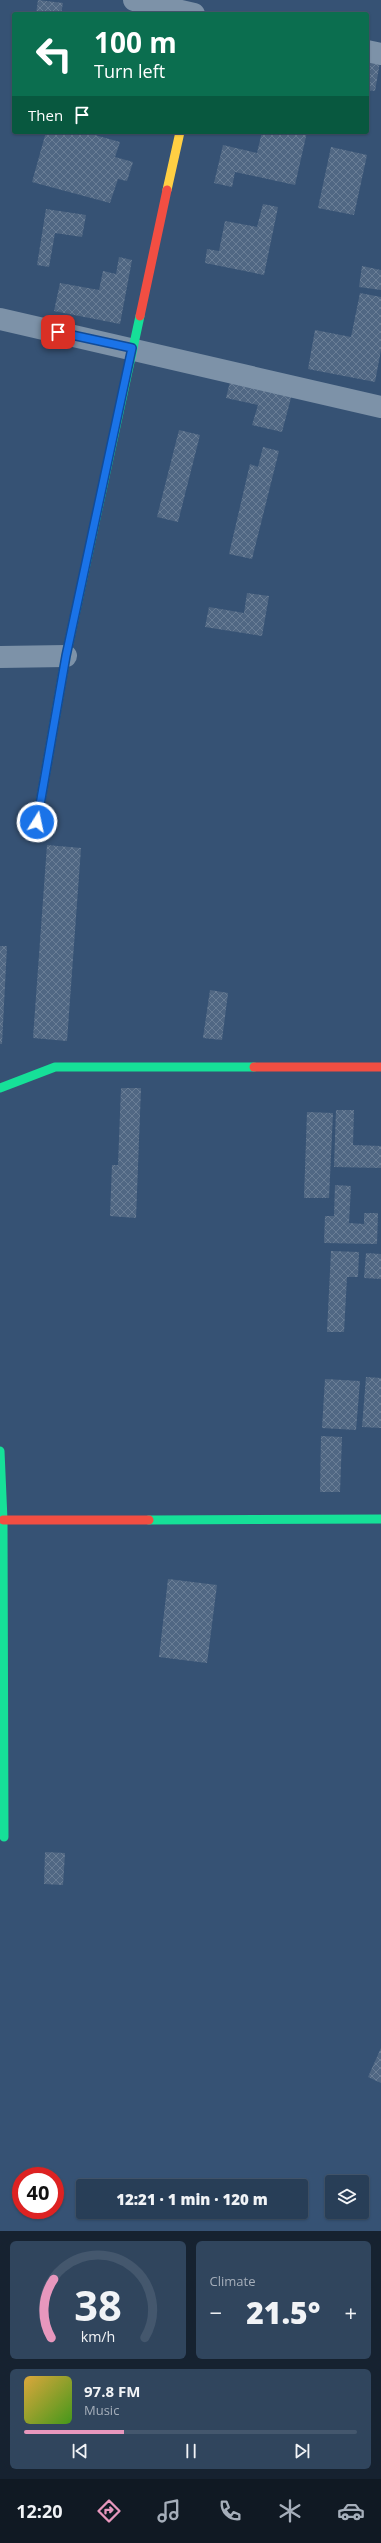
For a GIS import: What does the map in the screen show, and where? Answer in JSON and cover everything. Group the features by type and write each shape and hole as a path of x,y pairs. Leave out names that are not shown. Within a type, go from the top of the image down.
{"street":[{"path":"134,0 181,8"},
{"path":"369,51 381,54"},
{"path":"37,822 66,656 180,134"},
{"path":"0,319 132,348 381,407"},
{"path":"0,657 66,656"},
{"path":"0,1088 55,1067 381,1067"},
{"path":"0,1451 3,1520 4,1837"},
{"path":"3,1520 381,1519"}],"building":[{"path":"38,0 63,3 61,12 36,12"},
{"path":"369,60 380,62 375,91 369,90"},
{"path":"45,134 91,134 120,142 115,157 133,162 127,181 118,179 110,203 32,182"},
{"path":"262,134 307,134 295,185 235,172 232,187 214,183 223,145 257,153"},
{"path":"331,147 367,155 354,215 318,208"},
{"path":"263,204 278,207 264,275 205,263 207,249 219,251 225,221 257,227"},
{"path":"46,209 86,215 82,237 55,233 49,267 37,265"},
{"path":"119,257 132,260 120,324 54,311 60,283 99,290 103,271 116,274"},
{"path":"362,266 381,270 381,290 359,287"},
{"path":"360,293 381,297 381,350 375,382 308,369 315,330 351,337"},
{"path":"231,378 292,394 282,432 252,425 258,405 226,398"},
{"path":"179,430 200,435 178,522 157,517"},
{"path":"263,447 279,451 252,559 229,554 250,464 258,467"},
{"path":"247,593 269,596 262,636 205,627 209,607 244,613"},
{"path":"47,845 81,848 67,1041 33,1038"},
{"path":"0,946 7,946 2,1044 0,1044"},
{"path":"210,990 228,993 222,1040 203,1038"},
{"path":"121,1088 141,1088 136,1218 110,1216 112,1165 118,1165"},
{"path":"336,1110 354,1110 353,1145 381,1146 381,1168 334,1167"},
{"path":"307,1112 333,1113 329,1198 304,1198"},
{"path":"335,1185 351,1186 349,1223 364,1224 364,1213 378,1213 377,1244 324,1243 325,1216 334,1216"},
{"path":"331,1251 359,1252 358,1277 347,1277 344,1332 327,1332"},
{"path":"366,1253 381,1254 381,1279 364,1278"},
{"path":"366,1377 381,1378 381,1428 362,1427"},
{"path":"325,1379 360,1381 356,1430 322,1428"},
{"path":"321,1436 342,1437 340,1492 320,1492"},
{"path":"168,1579 217,1585 207,1663 159,1657"},
{"path":"45,1852 65,1853 63,1885 44,1884"},
{"path":"381,2048 381,2083 368,2077"}],"traffic: fast":[{"path":"37,822 66,656 140,316"},
{"path":"0,1088 55,1067 254,1067"},
{"path":"0,1451 3,1520 4,1837"},
{"path":"149,1520 381,1519"}],"traffic: slow":[{"path":"167,190 180,134"}],"traffic: jam":[{"path":"140,316 167,190"},
{"path":"254,1067 381,1067"},
{"path":"3,1520 149,1520"}],"route":[{"path":"37,822 66,656 132,348 58,332"}]}
